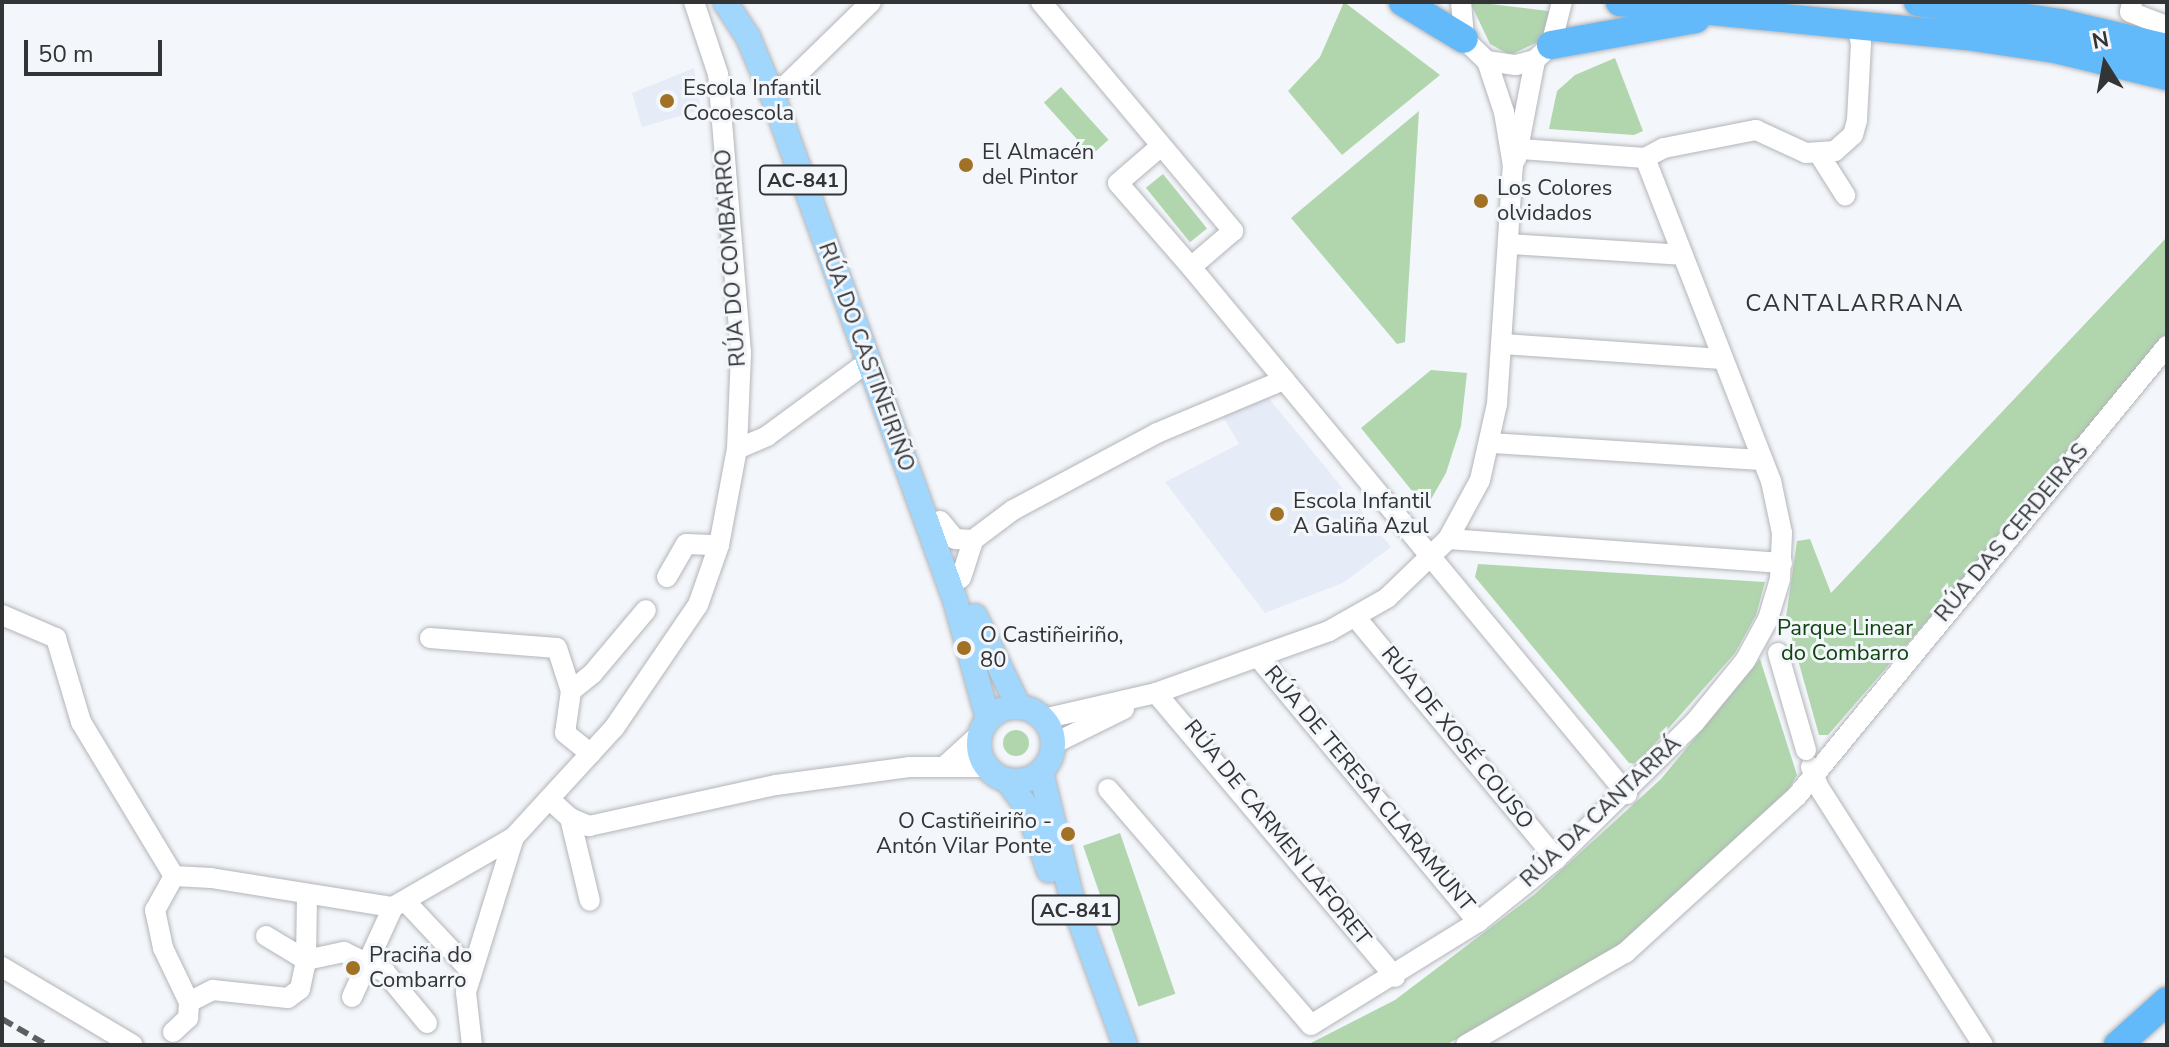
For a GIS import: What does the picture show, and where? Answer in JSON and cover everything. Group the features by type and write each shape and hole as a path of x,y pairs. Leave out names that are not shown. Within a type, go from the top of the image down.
{"highway":[{"path":"1403,2 1464,39"},
{"path":"1620,2 1857,24 2055,49 2167,76"},
{"path":"1918,2 2060,23 2167,48"},
{"path":"1543,53 1736,13"},
{"path":"2118,1045 2167,1001"},
{"path":"2141,1045 2167,1023"}],"main road":[{"name":"RÚA DO CASTIÑEIRIÑO","path":"725,2 768,83 955,600 996,774 1028,809 1108,1045"},
{"name":"RÚA DO CASTIÑEIRIÑO","path":"741,2 783,88 961,578 1019,707"},
{"path":"868,323 873,375 903,435 914,446"},
{"path":"984,727 1019,707 1043,719 1053,744 1041,772 1030,778 996,774"},
{"name":"AC-841","path":"1041,772 1072,899 1125,1045"}],"street":[{"path":"783,88 871,2"},
{"path":"1041,2 1233,231 1191,267"},
{"path":"1461,2 1464,39 1487,61 1517,158"},
{"path":"1043,719 1156,693 1357,619 1432,559 1448,539 1473,497 1491,443 1525,97 1562,2"},
{"path":"2132,2 2130,12 2167,26"},
{"name":"RÚA DO COMBARRO","path":"472,1045 466,992 470,970 514,837 614,728 698,605 719,545 737,449 741,353 718,74 699,11"},
{"path":"1517,158 1645,158 1664,148 1756,130 1819,154 1835,151 1853,135 1861,44 1857,24"},
{"path":"1487,61 1516,65 1543,53"},
{"path":"1160,147 1118,183 1627,794"},
{"path":"1819,154 1845,195"},
{"name":"RÚA DA CANTARRÁ","path":"1108,789 1311,1025 1395,977 1478,922 1556,859 1627,794 1715,699 1752,652 1768,619 1782,563 1778,505 1645,158"},
{"path":"1509,244 1683,255"},
{"path":"1502,344 1722,359"},
{"name":"RÚA DAS CERDEIRAS","path":"1466,1045 1640,941 1813,777 1857,719 2167,346"},
{"path":"737,449 767,436 842,384 873,375"},
{"path":"961,578 973,540 1013,510 1157,433 1284,380"},
{"path":"1491,443 1762,460"},
{"path":"940,521 955,539 973,540"},
{"path":"1448,539 1782,563"},
{"path":"667,577 686,544 719,545"},
{"path":"571,691 593,673 646,610"},
{"path":"2,615 56,638 81,722 174,876"},
{"name":"RÚA DE XOSÉ COUSO","path":"1357,619 1556,859"},
{"path":"1768,619 1813,777 1983,1045"},
{"path":"430,638 557,648 571,691 565,733 591,754"},
{"name":"RÚA DE TERESA CLARAMUNT","path":"1258,657 1478,922"},
{"path":"1053,744 1156,693"},
{"name":"RÚA DE CARMEN LAFORET","path":"1156,693 1395,977"},
{"path":"946,765 984,727"},
{"path":"549,799 570,818 589,826 625,822 776,785 946,765 996,774"},
{"path":"570,818 590,901"},
{"path":"352,997 400,905 514,837"},
{"path":"174,876 211,878 307,895 400,905 470,970"},
{"path":"173,1032 188,1018 189,1002 163,948 155,910 174,876"},
{"path":"189,1002 213,990 288,998 300,989 306,960 307,895"},
{"path":"266,936 306,960 344,952 385,972 427,1023"},
{"path":"2,967 133,1045"}],"shaded area":[{"name":"Escola Infantil Cocoescola","path":"694,68 701,110 642,127 632,93"},
{"name":"Escola Infantil A Galiña Azul","path":"1266,395 1391,547 1343,583 1265,613 1165,482 1239,444 1222,415"}],"green space":[{"path":"1344,2 1440,75 1342,155 1288,91 1320,57"},
{"path":"1470,2 1556,12 1540,41 1510,55 1490,44"},
{"path":"1615,58 1643,131 1634,135 1549,129 1557,91 1575,75"},
{"path":"1061,87 1109,140 1091,155 1044,102"},
{"path":"1419,111 1405,342 1397,344 1291,218"},
{"path":"1163,174 1207,228 1190,242 1146,188"},
{"name":"Parque Linear do Combarro","path":"2167,237 2167,344 1828,735 1819,735 1786,617 1797,541 1810,539 1831,593"},
{"path":"1431,370 1467,373 1461,426 1446,473 1426,508 1361,428"},
{"name":"Parque Linear do Combarro","path":"1478,564 1765,582 1756,615 1735,653 1637,764 1629,763 1475,577"},
{"name":"Parque Linear do Combarro","path":"1760,659 1797,775 1789,789 1609,955 1446,1045 1307,1045 1395,1000 1535,894 1661,779"},
{"path":"1016,730 1025,734 1029,743 1025,752 1016,756 1007,752 1003,743 1007,734"},
{"path":"1120,833 1175,994 1138,1006 1083,846"}],"railway":[{"path":"2,1019 47,1045"}],"place":[{"name":"Escola Infantil Cocoescola","path":"667,101"},
{"name":"El Almacén del Pintor","path":"966,165"},
{"name":"Los Colores olvidados","path":"1481,201"},
{"name":"Escola Infantil A Galiña Azul","path":"1277,514"},
{"name":"O Castiñeiriño, 80","path":"964,648"},
{"name":"O Castiñeiriño - Antón Vilar Ponte","path":"1068,834"},
{"name":"Praciña do Combarro","path":"353,968"}],"district":[{"name":"CANTALARRANA","path":"1855,304"}]}
